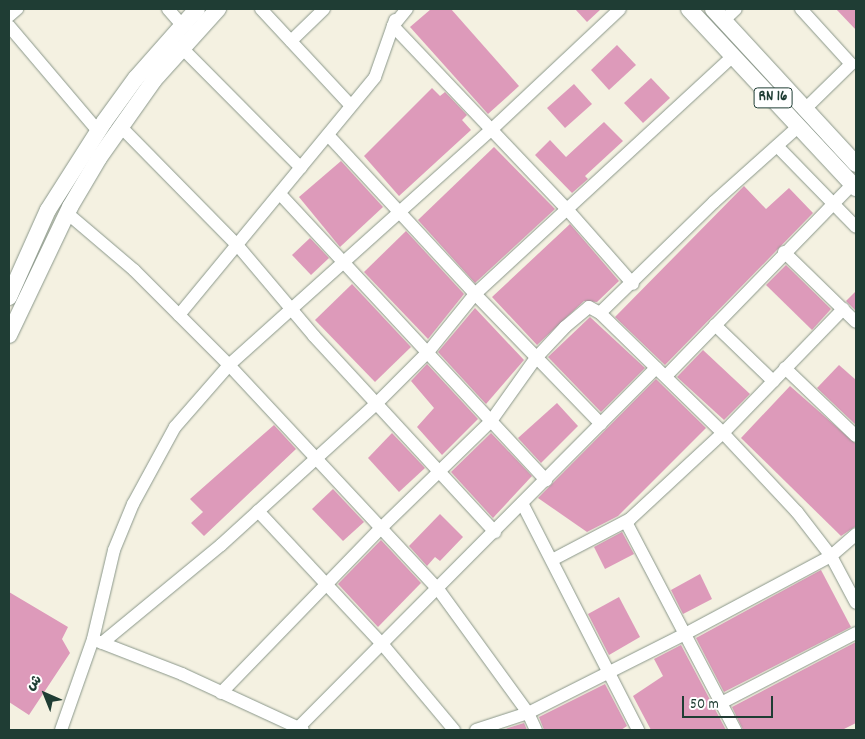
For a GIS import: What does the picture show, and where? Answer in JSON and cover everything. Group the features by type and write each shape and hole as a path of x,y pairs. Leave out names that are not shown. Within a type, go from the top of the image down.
{"main road":[{"path":"9,297 48,210 98,131 136,78 197,9"},
{"path":"9,335 67,213 120,126 181,47 218,9"},
{"name":"RN 16","path":"690,9 855,186"},
{"name":"RN 16","path":"718,15 856,164"}],"street":[{"path":"9,16 17,9"},
{"path":"168,9 182,25"},
{"path":"261,9 352,106"},
{"path":"291,40 324,9"},
{"path":"179,315 238,246 375,77 399,9"},
{"path":"393,26 407,9"},
{"path":"61,730 97,641 114,550 145,479 175,428 229,365 343,260 490,131 620,9"},
{"path":"718,15 736,9"},
{"path":"801,9 851,64 805,109"},
{"path":"9,26 98,131"},
{"path":"393,26 490,131 566,208 633,284"},
{"path":"181,47 301,168"},
{"path":"97,641 258,511 377,403 428,352 475,294 734,55"},
{"path":"120,126 238,246 377,403 495,532"},
{"path":"600,313 633,284 674,240 799,126"},
{"path":"328,135 475,294 601,424"},
{"path":"778,146 856,227"},
{"path":"97,641 221,693 300,729 601,424 715,325 832,203 855,186"},
{"path":"280,194 546,480"},
{"path":"67,213 134,270 229,365 316,458 379,530 438,589 528,713 536,730"},
{"path":"784,252 856,322"},
{"path":"221,693 379,530 440,473 491,421 536,358 581,311 589,307 600,313 661,372 797,512 831,556 856,603"},
{"path":"552,560 626,522 723,434 843,309"},
{"path":"715,325 773,381"},
{"path":"785,368 856,436"},
{"path":"522,503 638,730"},
{"path":"258,511 382,645 454,730"},
{"path":"626,522 736,730"},
{"path":"476,730 528,713 609,674 831,556 856,534"},
{"path":"721,703 856,632"}],"building":[{"path":"431,9 451,9 519,86 488,114 410,27"},
{"path":"575,9 601,9 587,22"},
{"path":"836,9 856,9 856,30"},
{"path":"617,45 636,65 609,90 591,70"},
{"path":"651,78 670,98 643,123 624,103"},
{"path":"574,84 592,104 565,128 547,108"},
{"path":"432,88 440,96 445,92 467,115 462,120 471,130 399,196 364,156"},
{"path":"604,122 623,141 585,176 588,179 572,193 535,155 550,140 566,157"},
{"path":"494,147 555,209 475,283 418,220"},
{"path":"341,161 383,207 340,247 299,197"},
{"path":"744,186 766,209 789,188 813,213 665,365 615,317"},
{"path":"570,224 619,281 597,302 584,301 537,345 492,297"},
{"path":"406,231 464,294 428,339 364,272"},
{"path":"310,238 329,258 311,275 292,255"},
{"path":"786,265 831,309 812,330 766,285"},
{"path":"352,284 411,347 375,382 315,320"},
{"path":"856,291 856,311 846,301"},
{"path":"475,308 524,360 486,404 438,352"},
{"path":"590,317 645,368 601,412 548,357"},
{"path":"703,350 750,394 724,420 677,377"},
{"path":"427,364 478,419 442,455 417,427 434,408 411,381"},
{"path":"839,365 856,380 856,425 817,388"},
{"path":"656,379 706,428 618,516 587,532 538,498"},
{"path":"790,386 856,444 856,526 841,536 741,438"},
{"path":"557,403 578,426 541,463 518,438"},
{"path":"274,425 296,449 204,536 191,523 203,512 190,499"},
{"path":"392,433 425,468 399,492 368,458"},
{"path":"491,433 532,476 493,518 451,472"},
{"path":"333,489 364,522 343,541 312,509"},
{"path":"440,514 463,537 440,561 435,557 427,566 409,546"},
{"path":"622,532 634,554 605,569 594,547"},
{"path":"381,540 421,583 378,627 338,584"},
{"path":"821,570 851,627 724,692 696,638"},
{"path":"700,574 712,599 683,614 671,590"},
{"path":"9,592 68,627 62,639 70,653 29,715 9,702"},
{"path":"619,597 640,637 609,655 588,614"},
{"path":"856,642 856,723 842,730 743,730 732,707"},
{"path":"681,645 726,730 651,730 633,696 663,676 654,659"},
{"path":"605,684 627,726 621,730 544,730 539,717"},
{"path":"524,723 527,730 504,730 508,728"}]}
